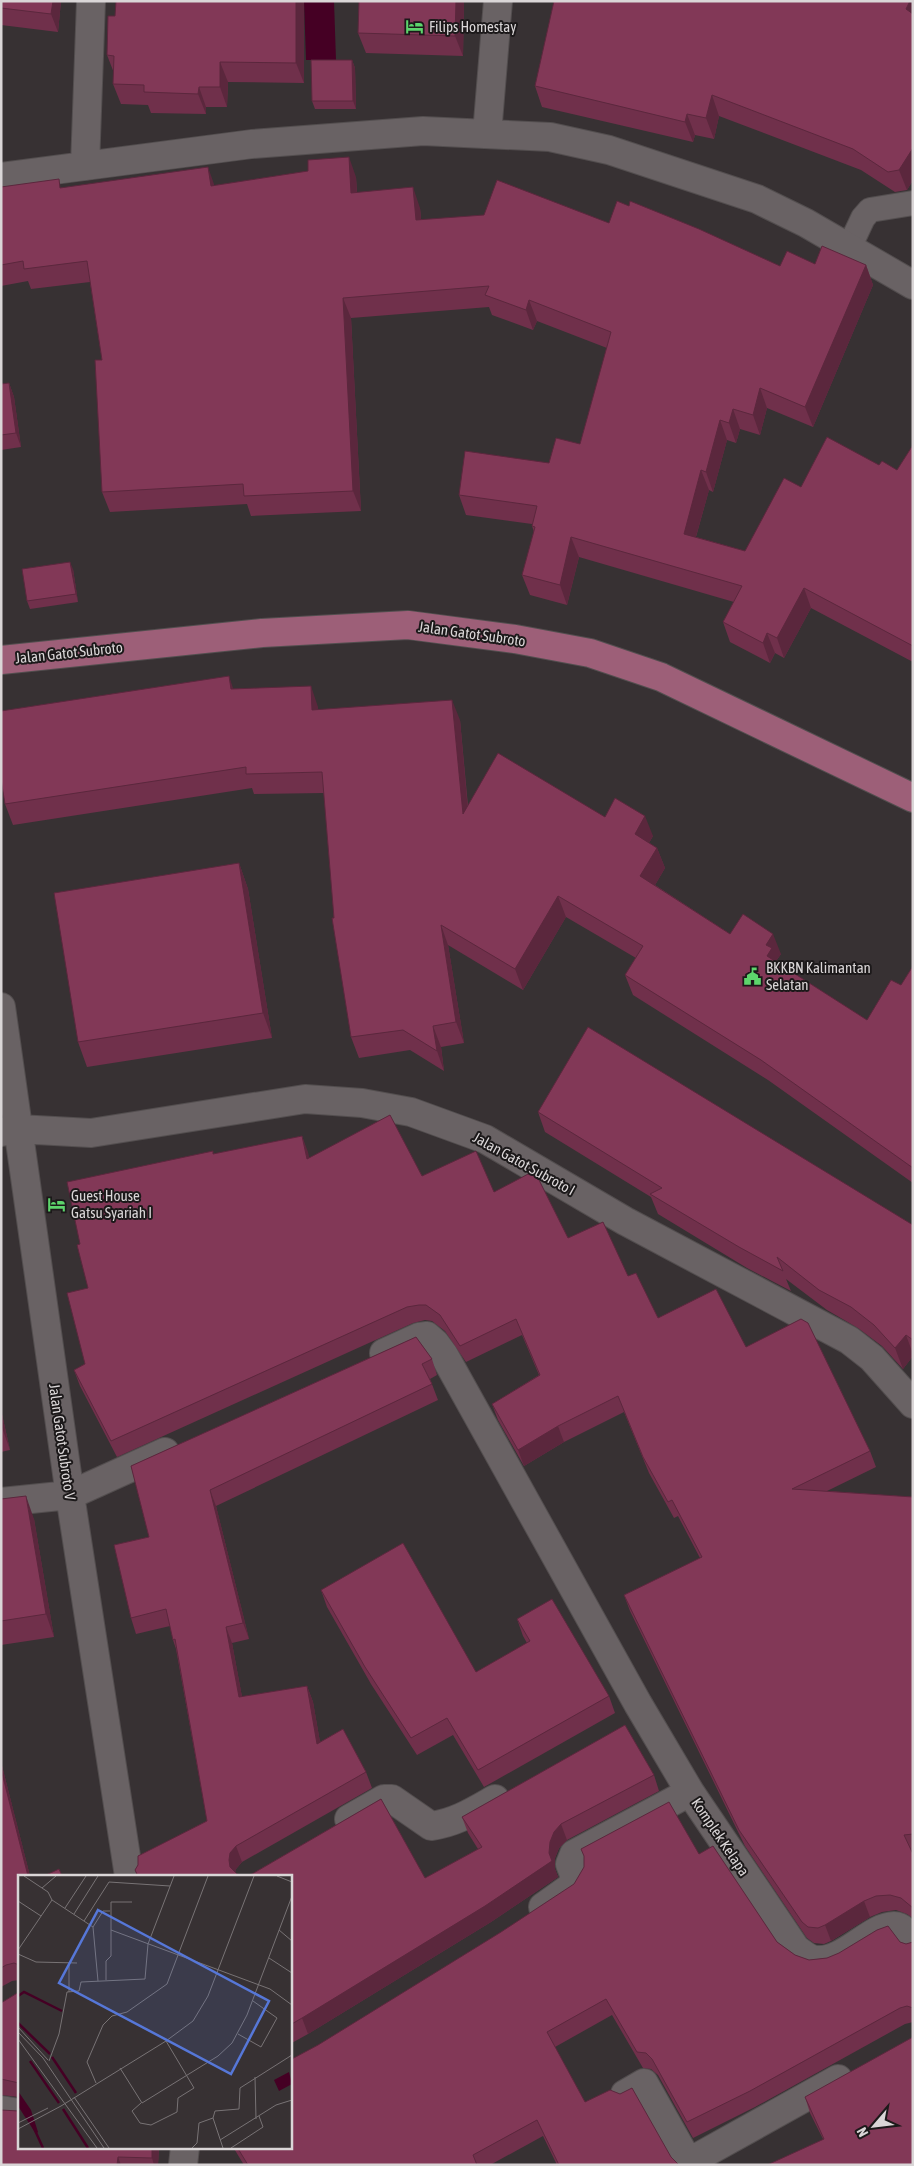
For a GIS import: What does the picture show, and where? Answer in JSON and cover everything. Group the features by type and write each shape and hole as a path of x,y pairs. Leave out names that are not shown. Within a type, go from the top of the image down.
{"main road":[{"name":"Jalan Gatot Subroto","path":"1,660 262,633 408,625 515,640 590,653 661,677 913,798"}],"street":[{"path":"85,166 91,1"},
{"path":"487,134 498,1"},
{"path":"1,178 252,144 423,131 550,137 609,150 757,200 806,224 913,285"},
{"name":"Jalan Gatot Subroto V","path":"1,1007 10,1130 70,1495 128,1875"},
{"name":"Jalan Gatot Subroto I","path":"10,1130 91,1133 305,1099 362,1103 410,1112 485,1139 625,1221 849,1340 872,1358 913,1404"},
{"path":"363,1362 419,1337 427,1336 436,1343 690,1792"},
{"path":"1,1502 70,1495 185,1443"},
{"path":"620,1729 644,1713"},
{"path":"325,1832 384,1799 392,1799 431,1826 443,1825 459,1819 518,1786"},
{"name":"Komplek Kelapa","path":"525,1919 571,1887 575,1877 570,1864 574,1854 690,1792 796,1949 814,1960 831,1959 893,1926 907,1934 913,1944"},
{"path":"625,2094 644,2083 689,2164 861,2067"},
{"path":"1,2110 18,2113"},
{"path":"183,2165 185,2148"}],"lane":[{"path":"849,248 863,218 870,210 913,203"}],"shaded area":[{"path":"304,1 334,1 336,60 306,60"}],"building":[{"path":"1,1 53,1 51,14 1,8"},
{"path":"116,1 296,1 296,63 220,62 220,87 199,87 198,94 144,92 144,85 113,84 114,56 107,55 108,16 115,16"},
{"path":"359,1 456,1 455,36 358,33"},
{"path":"554,1 910,1 906,9 913,14 913,148 899,170 888,172 853,149 712,95 706,118 687,114 685,122 535,86"},
{"path":"311,60 352,60 353,101 312,101"},
{"path":"349,157 351,193 413,187 416,220 484,215 497,180 609,223 617,201 629,206 630,201 699,229 780,266 787,251 815,264 822,246 866,265 805,407 760,388 753,415 733,409 729,423 720,420 706,472 701,470 684,534 745,551 784,478 801,487 827,437 879,465 882,461 897,470 913,445 913,646 804,588 777,638 767,633 763,643 723,622 742,586 571,537 560,585 522,575 535,527 532,526 537,506 459,495 465,451 549,463 556,438 580,444 611,332 529,300 526,310 485,295 489,286 343,298 353,491 244,496 243,484 102,492 95,360 102,360 87,261 24,269 23,261 1,265 1,187 59,179 60,188 208,167 211,186 308,171 308,160"},
{"path":"9,383 16,433 1,435 1,384"},
{"path":"70,562 76,594 27,601 22,569"},
{"path":"229,676 231,689 311,686 312,710 452,700 463,814 498,753 605,817 615,798 645,816 635,834 657,848 640,876 730,934 743,914 773,934 766,945 772,948 767,956 867,1020 891,980 901,985 913,966 913,1168 761,1060 625,975 643,946 558,896 515,969 441,925 456,1022 433,1026 437,1051 403,1030 351,1037 332,918 334,918 322,772 246,774 246,767 5,804 1,779 1,711"},
{"path":"239,863 263,1013 78,1042 54,893"},
{"path":"588,1027 913,1225 913,1340 906,1335 895,1348 874,1325 851,1307 819,1290 777,1257 783,1271 650,1194 662,1188 538,1112"},
{"path":"390,1115 422,1176 476,1151 494,1192 532,1172 536,1174 568,1238 603,1222 628,1276 636,1273 658,1318 716,1289 746,1347 801,1319 808,1323 870,1451 792,1489 913,1497 913,1834 904,1835 913,1854 913,1908 901,1898 890,1895 876,1896 864,1901 825,1925 818,1928 808,1927 802,1922 739,1830 624,1595 702,1557 672,1500 668,1502 643,1457 618,1396 558,1426 518,1450 492,1404 540,1375 516,1319 460,1346 440,1315 426,1305 407,1307 111,1441 74,1370 85,1364 67,1293 88,1288 77,1245 80,1244 67,1182 213,1151 213,1154 302,1136 307,1159"},
{"path":"416,1337 432,1359 422,1364 432,1384 210,1490 243,1623 226,1627 239,1697 307,1686 317,1744 343,1729 366,1772 236,1846 230,1853 229,1860 230,1867 237,1874 241,1875 138,1875 135,1870 138,1865 138,1856 207,1821 175,1639 173,1640 166,1609 131,1618 114,1545 149,1537 131,1466"},
{"path":"26,1496 46,1614 1,1621 1,1499"},
{"path":"403,1543 476,1672 530,1641 517,1619 552,1599 609,1696 478,1770 447,1718 411,1738 365,1667 321,1590"},
{"path":"625,1725 654,1775 561,1824 554,1832 550,1842 549,1853 552,1861 485,1906 291,2024 291,1875 248,1875 381,1799 425,1878 482,1847 462,1817"},
{"path":"1,1769 28,1875 18,1875 18,1965 14,1963 1,1968"},
{"path":"669,1802 699,1854 713,1846 777,1942 795,1955 809,1960 827,1958 839,1953 877,1930 888,1926 900,1942 906,1944 913,1942 913,2008 907,2006 900,2008 750,2091 687,2122 652,2059 646,2053 637,2052 606,1999 547,2032 585,2102 610,2090 620,2094 632,2088 671,2157 679,2165 559,2165 537,2120 473,2155 477,2165 248,2165 238,2148 291,2148 291,2059 318,2045 501,1932 574,1884 584,1867 584,1856 581,1849"},
{"path":"59,1869 62,1875 46,1875"},
{"path":"18,1993 18,2083 1,2079 1,2003"},
{"path":"913,2037 913,2165 767,2165 824,2139 805,2097"},
{"path":"1,2110 18,2111 18,2148 152,2148 152,2158 118,2157 117,2165 1,2165"}],"place":[{"name":"Filips Homestay","path":"415,27"},
{"name":"BKKBN Kalimantan Selatan","path":"752,977"},
{"name":"Guest House Gatsu Syariah I","path":"57,1205"}]}
